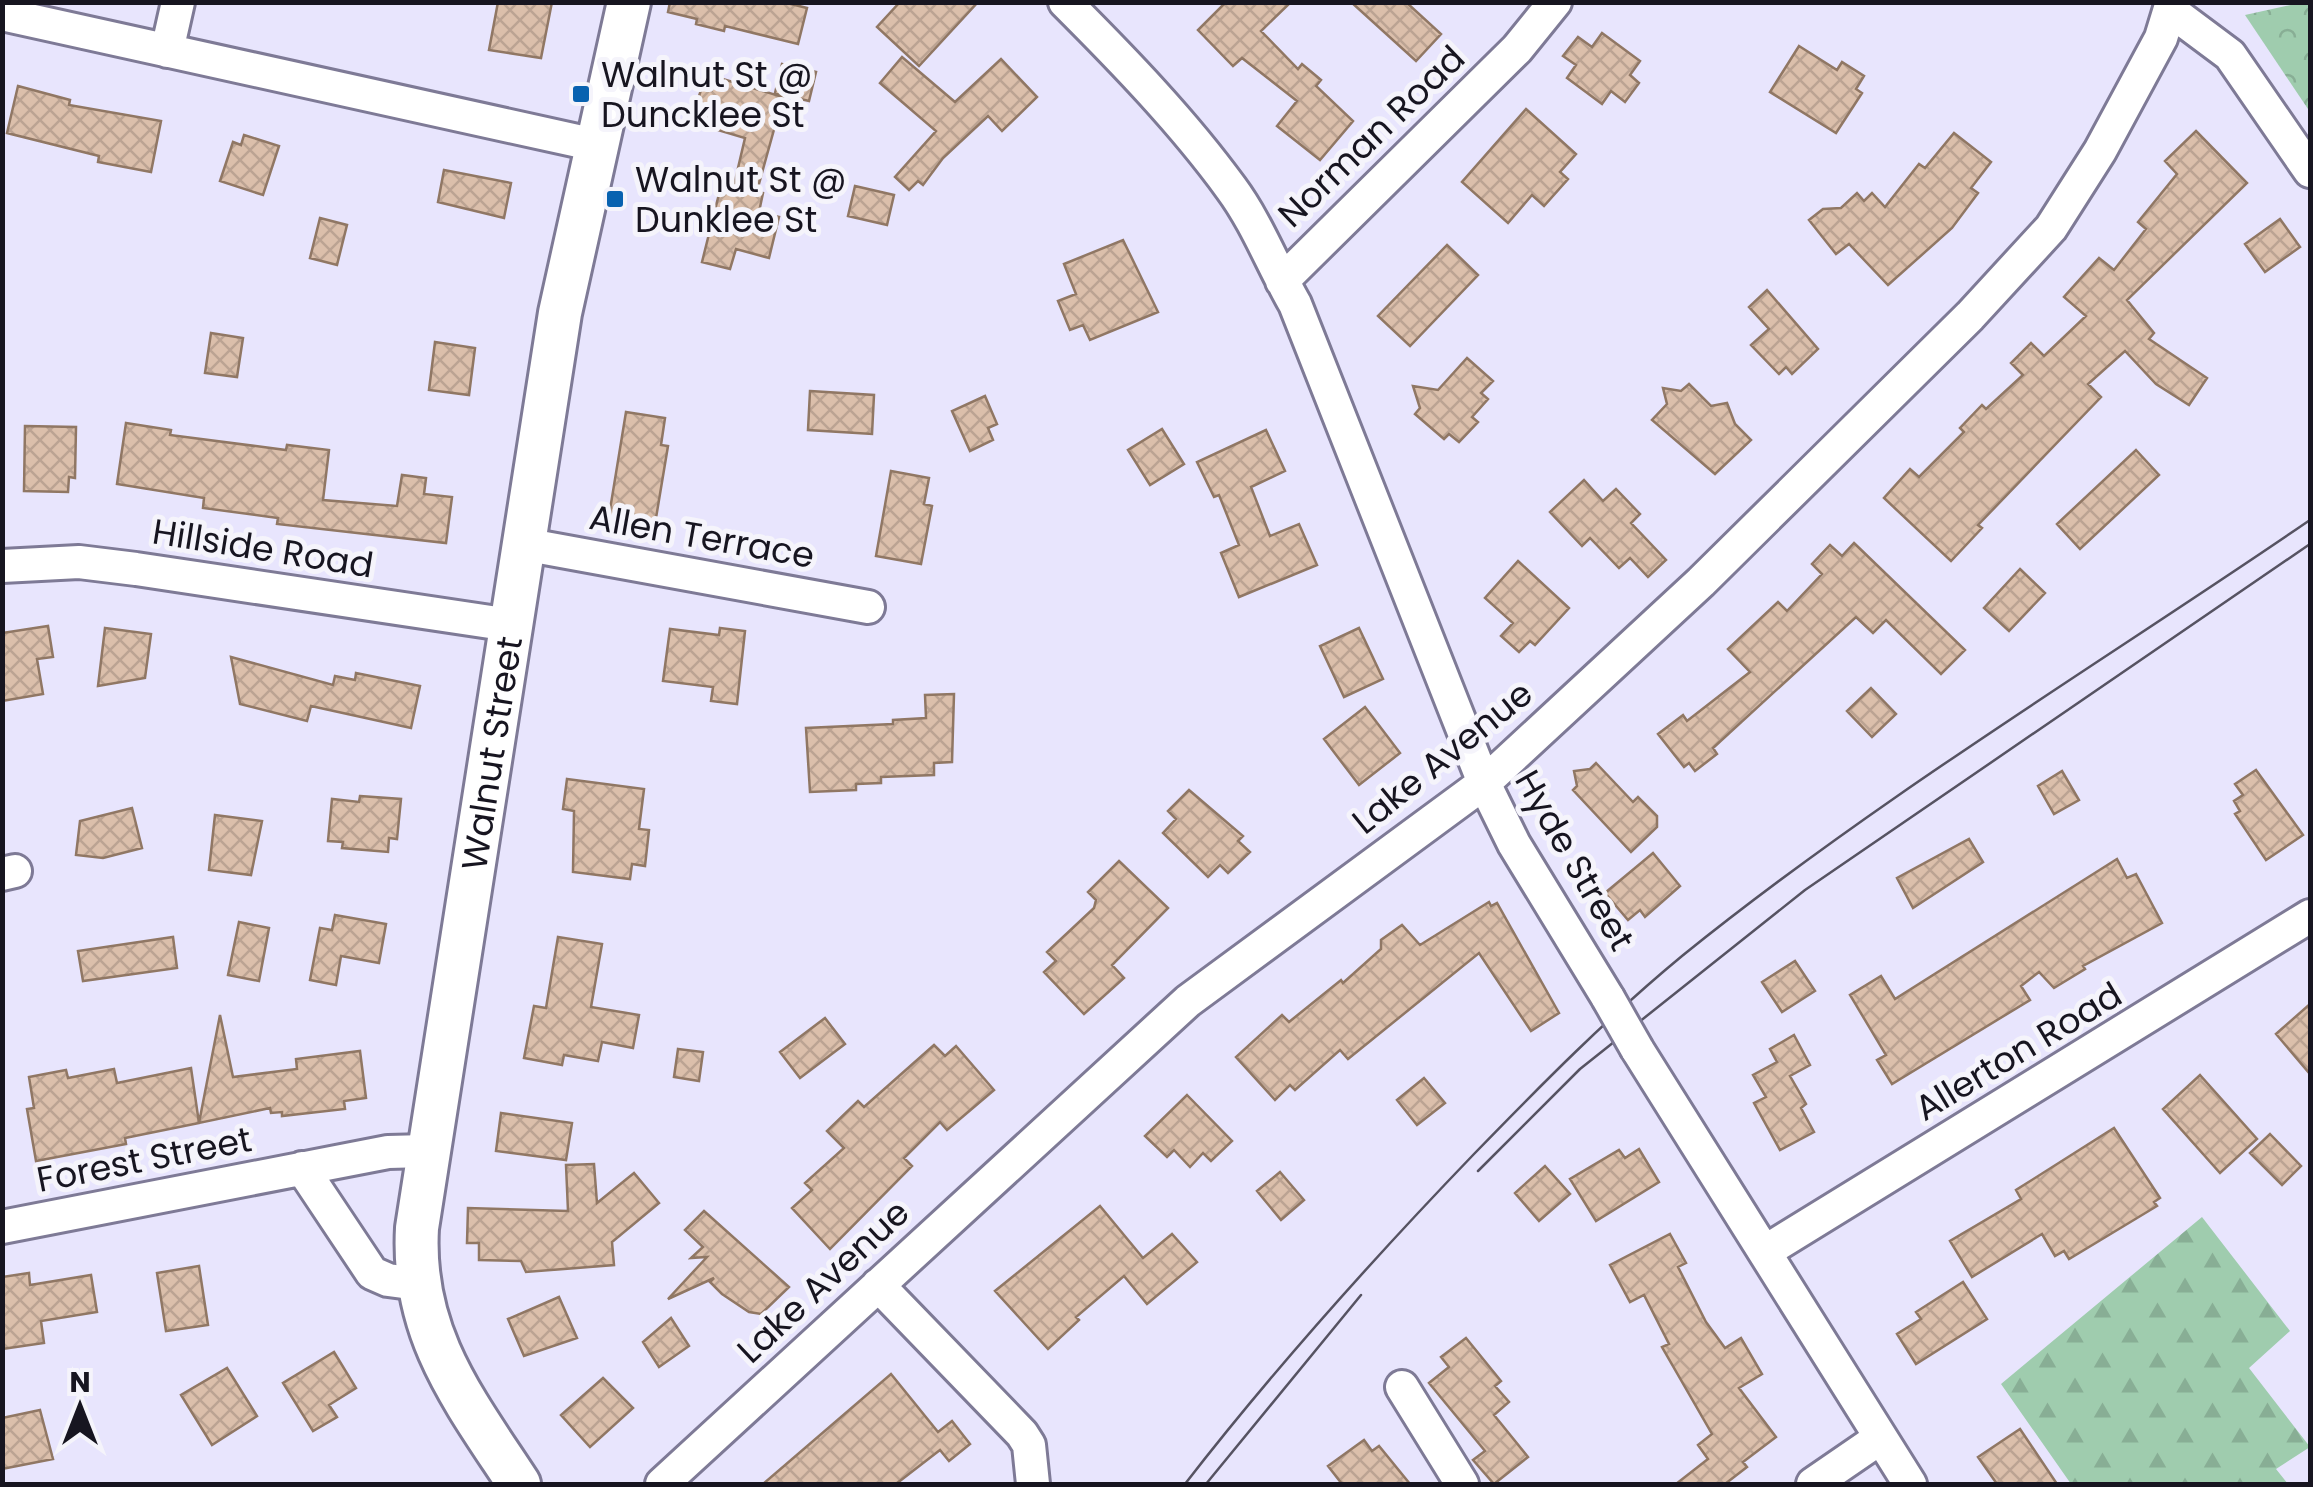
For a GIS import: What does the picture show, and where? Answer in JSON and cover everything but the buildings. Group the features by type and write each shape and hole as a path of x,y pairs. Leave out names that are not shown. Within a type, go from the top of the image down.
{"main road":[{"name":"Walnut Street","path":"519,1484 445,1367 425,1318 416,1243 426,1151 560,313 629,2"}],"street":[{"path":"168,51 178,2"},
{"name":"Hyde Street","path":"1065,2 1117,54 1232,188 1282,281 1330,390 1484,783 1514,844 1910,1484"},
{"name":"Norman Road","path":"1282,281 1518,48 1555,2"},
{"path":"2172,7 2230,54 2310,171"},
{"name":"Lake Avenue","path":"662,1484 1188,1001 1484,783 1701,582 1970,316 2050,228 2100,151 2172,7"},
{"path":"2,14 596,145"},
{"name":"Allen Terrace","path":"523,544 868,607"},
{"name":"Hillside Road","path":"2,566 98,564 510,625"},
{"name":"Allerton Road","path":"1766,1251 2307,926"},
{"name":"Forest Street","path":"2,1227 395,1150 426,1151"},
{"name":"Forest Street","path":"302,1168 372,1273 418,1284"},
{"path":"878,1284 1022,1434 1030,1445 1033,1484"},
{"path":"1402,1386 1462,1484"},
{"path":"1813,1484 1880,1438"}],"green space":[{"path":"2310,3 2310,112 2245,15"},
{"path":"2202,1217 2290,1331 2249,1368 2310,1447 2276,1469 2288,1484 2071,1484 2001,1384"}],"tram line":[{"path":"1185,1484 1289,1357 1398,1234 1550,1077 1655,979 1834,840 2310,520"},
{"path":"1478,1171 1580,1069 1805,890 2310,544"},
{"path":"1206,1484 1361,1295"}],"place":[{"name":"Walnut St @ Duncklee St","path":"581,94"},
{"name":"Walnut St @ Dunklee St","path":"615,199"}]}
